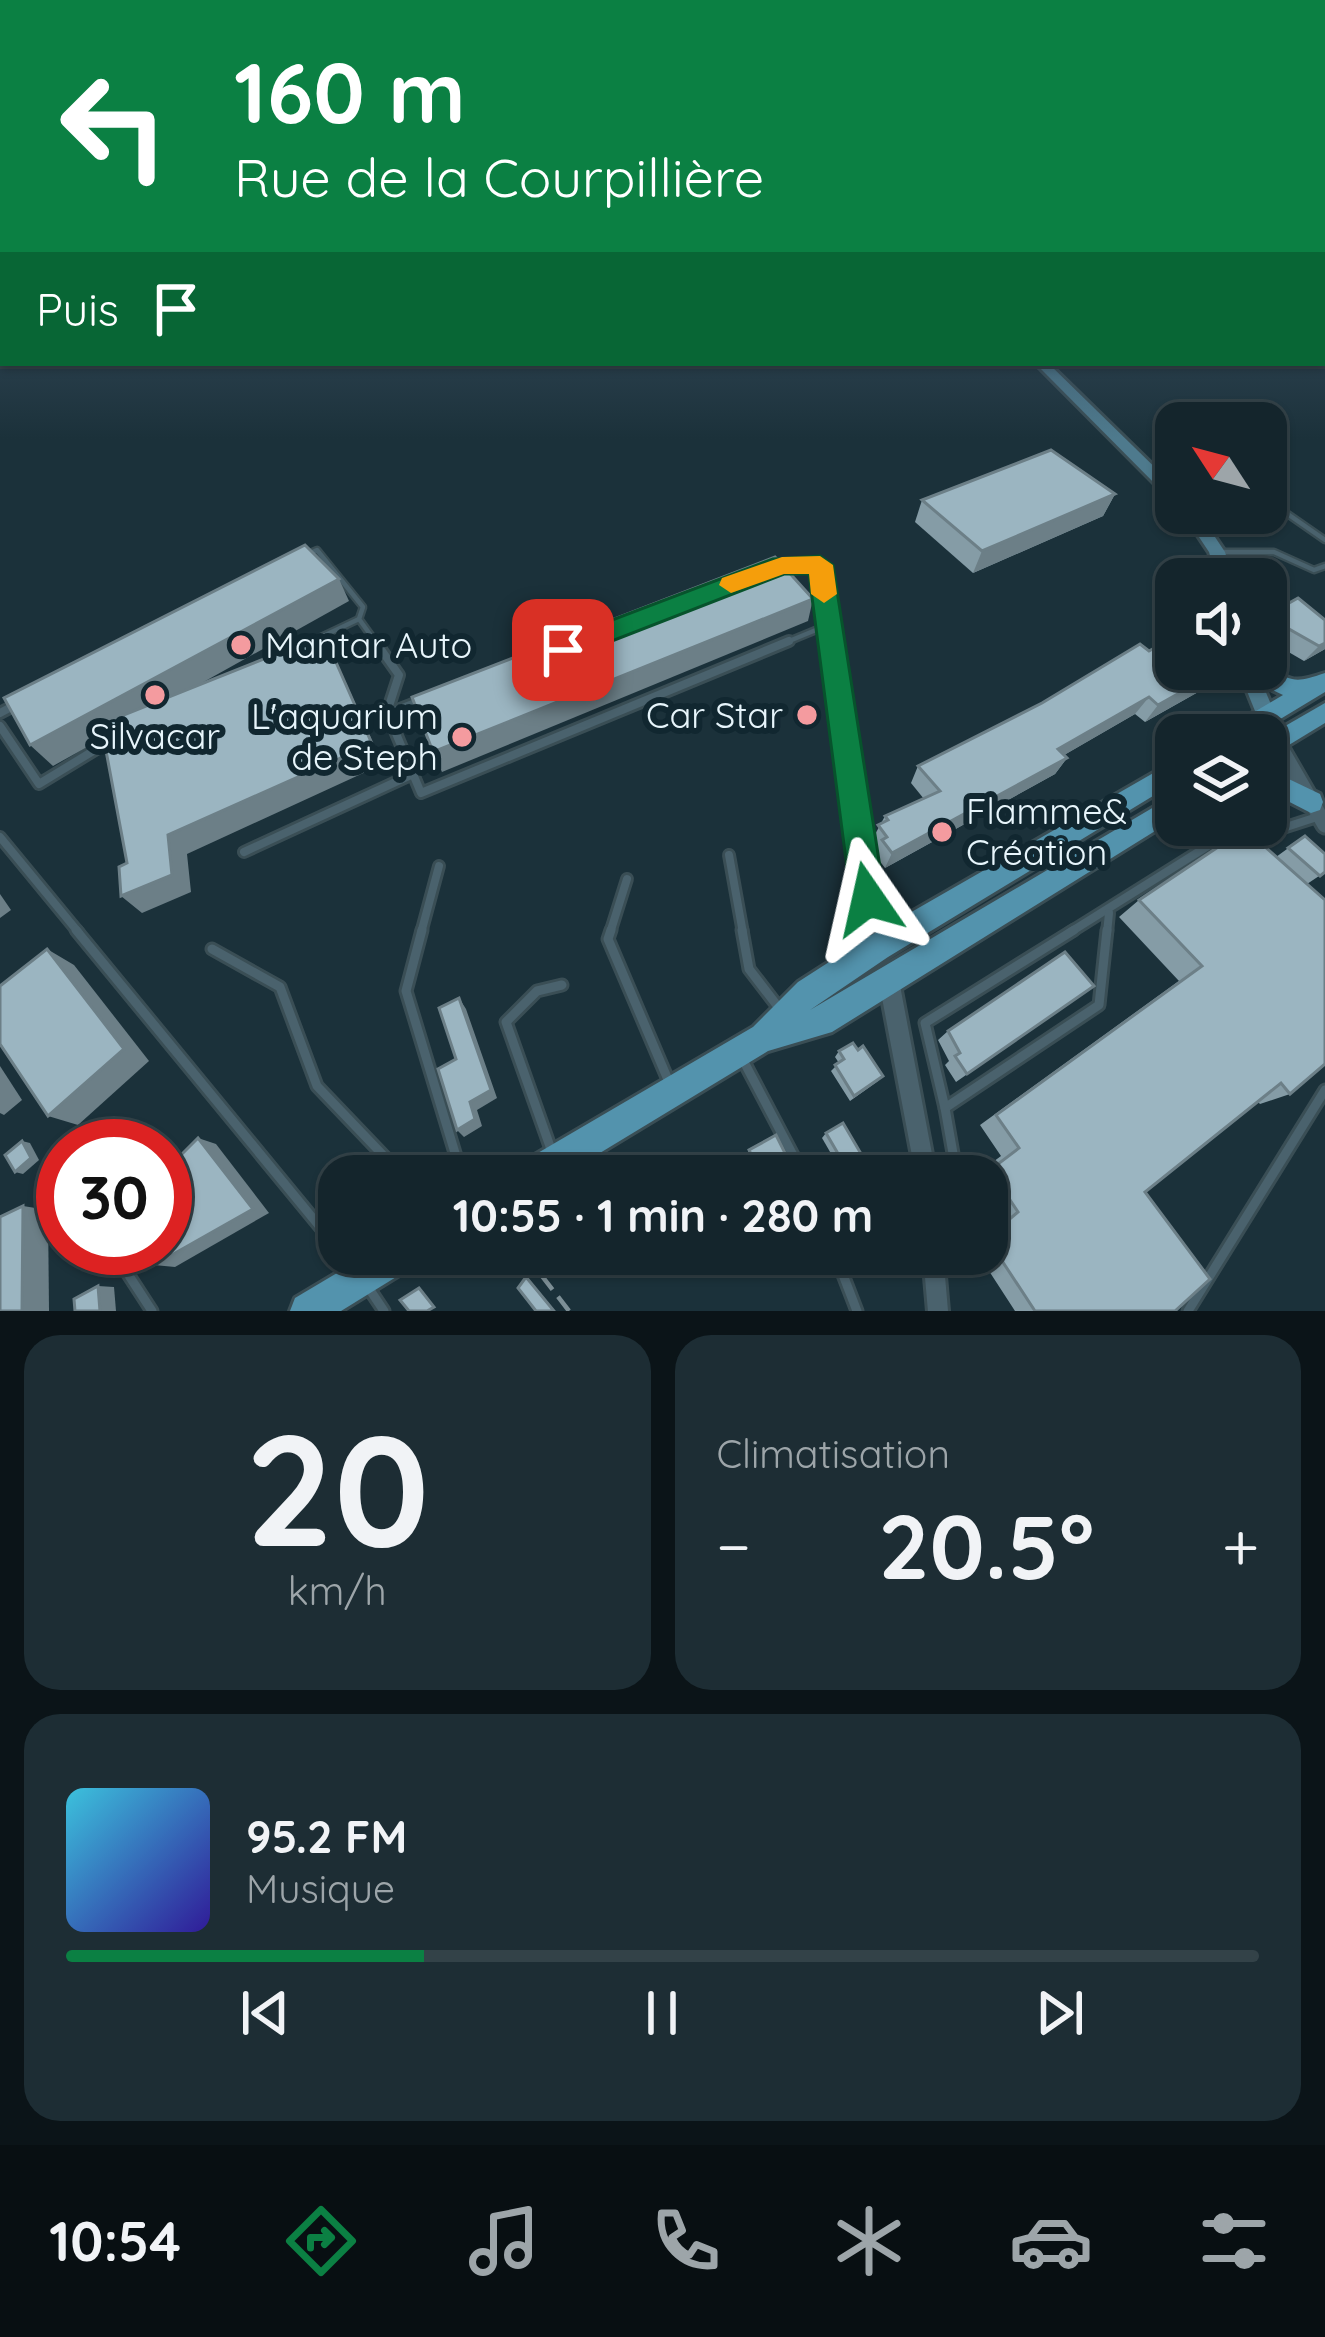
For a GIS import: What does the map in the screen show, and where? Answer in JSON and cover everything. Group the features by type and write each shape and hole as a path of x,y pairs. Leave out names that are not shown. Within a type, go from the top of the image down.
{"main road":[{"path":"1287,688 1322,702"},
{"path":"1287,715 1322,702"},
{"path":"1287,732 1322,702"},
{"path":"566,1155 762,1035 808,992 878,947 1155,782"},
{"path":"1287,792 1320,815"},
{"path":"1073,868 1122,822 1155,801"},
{"path":"762,1035 821,1022 1155,818"},
{"path":"308,1311 337,1275"}],"street":[{"path":"1045,366 1155,476"},
{"path":"1205,534 1219,558"},
{"path":"760,574 782,565 820,565 854,825 878,947"},
{"path":"389,717 454,692"},
{"path":"1287,769 1320,815"},
{"path":"890,981 922,1155"},
{"path":"935,1275 938,1311"}],"lane":[{"path":"1287,514 1325,540"},
{"path":"296,560 317,550 363,607 359,619 316,640"},
{"path":"1217,552 1274,552 1314,570 1325,566"},
{"path":"1287,607 1305,618"},
{"path":"359,619 399,675 389,717 421,794 828,625"},
{"path":"0,713 21,702"},
{"path":"0,726 39,784 122,734"},
{"path":"244,852 413,774"},
{"path":"1287,826 1320,815"},
{"path":"0,837 318,1224"},
{"path":"953,1155 926,1023 1046,944 1109,913 1208,846"},
{"path":"1247,846 1259,857"},
{"path":"729,854 762,1035 798,1155"},
{"path":"439,866 406,991 456,1155"},
{"path":"627,879 608,939 673,1091"},
{"path":"945,1108 1099,1005 1109,913"},
{"path":"212,949 280,987 317,1086 384,1155"},
{"path":"539,1155 506,1022 532,993 551,984 562,985"},
{"path":"1188,1311 1325,1090"},
{"path":"129,1275 152,1311"},
{"path":"358,1275 384,1311"},
{"path":"843,1275 857,1311"}],"path":[{"path":"541,1275 569,1311"}],"building":[{"path":"1051,450 1115,494 982,551 922,500"},
{"path":"305,545 339,579 30,745 4,698"},
{"path":"775,557 813,599 433,752 412,697"},
{"path":"1298,598 1325,620 1325,643 1319,646 1287,628 1287,604"},
{"path":"324,635 372,744 168,835 172,875 121,896 119,867 127,863 101,724"},
{"path":"1140,644 1149,651 1155,648 1155,690 1185,690 1158,705 1149,697 1058,749 1067,758 892,853 882,840 887,837 878,825 888,820 885,816 940,791 918,766 1042,703"},
{"path":"1305,836 1325,854 1325,872 1320,876 1288,848"},
{"path":"1220,846 1264,846 1325,900 1325,1064 1290,1094 1281,1083 1145,1192 1210,1279 1175,1311 1035,1311 1008,1270 1008,1220 1018,1212 1008,1197 1008,1156 1019,1148 996,1115 1202,966 1139,900"},
{"path":"47,949 124,1049 48,1116 0,1044 0,986"},
{"path":"1065,952 1094,986 967,1074 955,1056 960,1053 948,1031"},
{"path":"459,998 491,1090 470,1102 475,1119 457,1130 438,1069 456,1059 439,1008"},
{"path":"853,1043 858,1050 863,1046 883,1076 854,1096 835,1065 844,1059 839,1051"},
{"path":"843,1123 862,1155 839,1155 826,1133"},
{"path":"776,1135 786,1155 751,1155 749,1150"},
{"path":"198,1138 253,1209 192,1244 192,1144"},
{"path":"22,1141 31,1158 15,1172 5,1155"},
{"path":"23,1206 22,1311 0,1311 0,1217"},
{"path":"526,1277 554,1311 536,1311 518,1288"},
{"path":"98,1286 100,1311 75,1311 74,1299"},
{"path":"419,1288 434,1307 409,1311 400,1300"}],"slow traffic":[{"path":"731,585 782,565 820,565 824,594"}],"place":[{"name":"Mantar Auto","path":"241,645"},
{"name":"Silvacar","path":"155,695"},
{"name":"Car Star","path":"807,715"},
{"name":"L'aquarium de Steph","path":"462,737"},
{"name":"Flamme& Création","path":"942,832"}],"route":[{"path":"563,650 782,565 820,565 868,899"}]}
